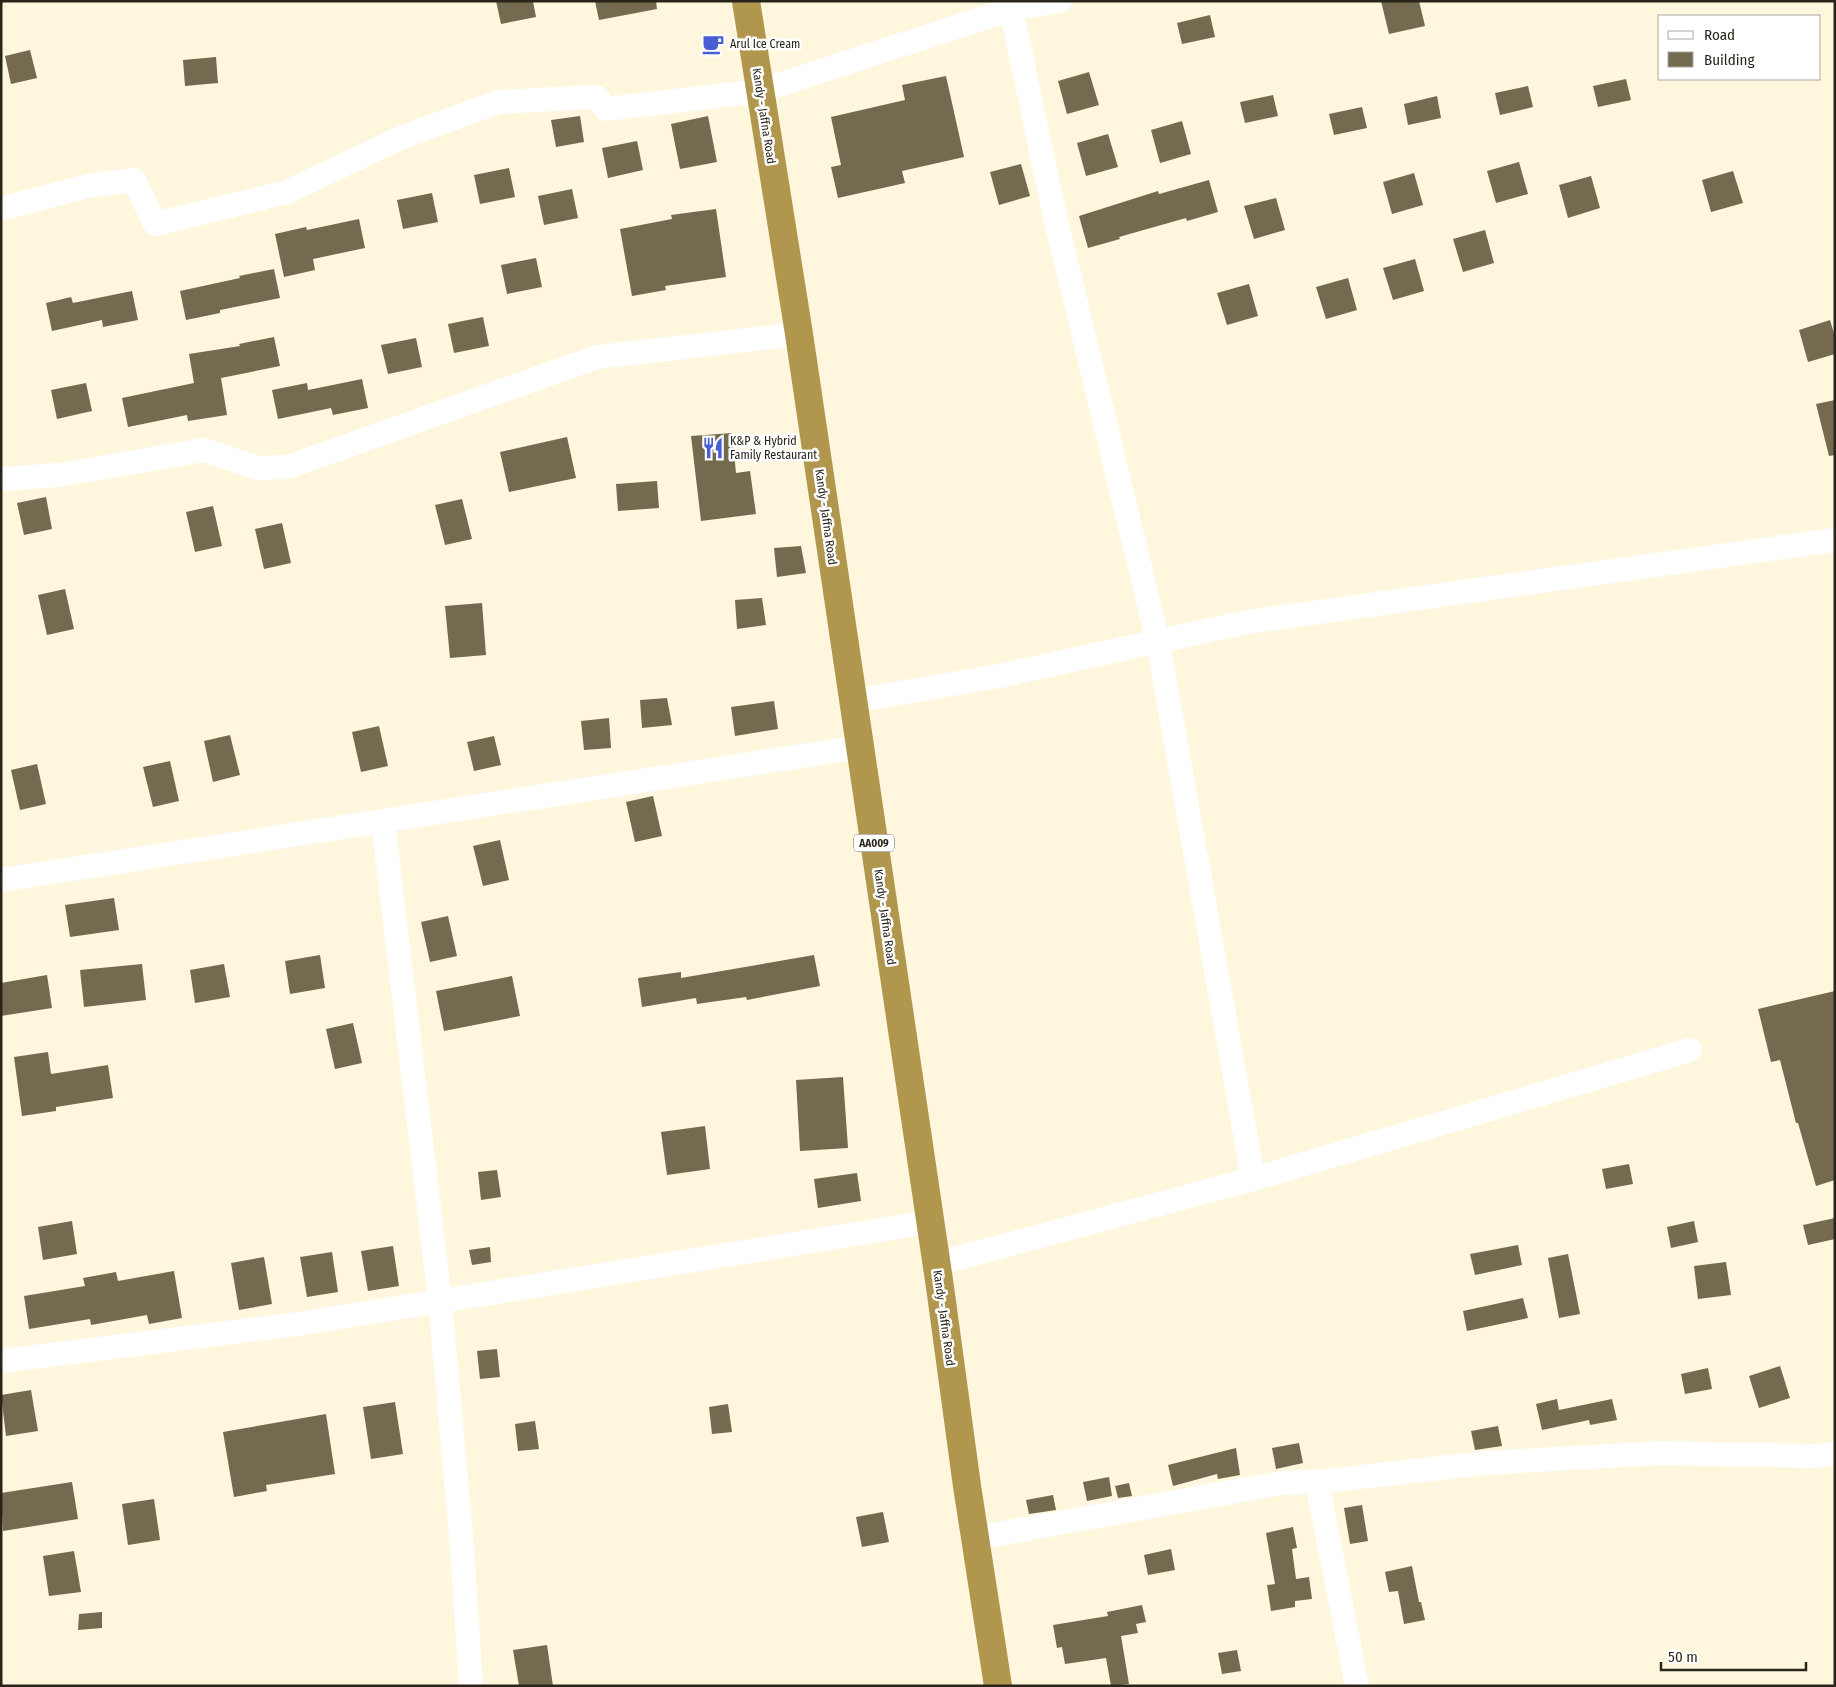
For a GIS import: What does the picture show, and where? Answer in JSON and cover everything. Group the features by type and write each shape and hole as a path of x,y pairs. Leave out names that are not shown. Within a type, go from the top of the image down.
{"highway":[{"name":"Kandy - Jaffna Road","path":"746,1 799,334 998,1686"}],"street":[{"path":"1,209 87,186 134,180 155,224 287,192 400,138 498,102 596,97 606,109 760,91 1011,9 1060,1"},
{"path":"1011,9 1056,221 1158,642 1253,1179"},
{"path":"1,479 59,475 204,450 258,468 288,467 597,357 799,334"},
{"path":"853,701 999,676 1247,622 1835,540"},
{"path":"1,880 860,747"},
{"path":"383,821 440,1301 462,1547 471,1686"},
{"path":"936,1264 1253,1179 1690,1050"},
{"path":"1,1361 298,1324 930,1222"},
{"path":"976,1538 1281,1483 1317,1482 1484,1463 1651,1453 1817,1456 1835,1453"},
{"path":"1317,1482 1357,1686"}],"building":[{"path":"496,1 533,1 536,17 501,24"},
{"path":"595,1 656,1 657,9 599,20"},
{"path":"1381,1 1419,1 1425,26 1389,34"},
{"path":"1210,15 1215,37 1182,44 1177,23"},
{"path":"30,50 37,78 11,84 5,56"},
{"path":"216,57 218,83 185,86 183,60"},
{"path":"1089,72 1099,105 1067,114 1058,81"},
{"path":"946,76 964,157 902,171 905,183 838,198 831,167 841,165 831,117 905,100 902,85"},
{"path":"1626,79 1631,100 1598,107 1593,86"},
{"path":"1528,86 1533,107 1500,115 1495,93"},
{"path":"1273,95 1278,116 1245,123 1240,102"},
{"path":"1437,96 1441,118 1408,125 1404,104"},
{"path":"1362,107 1367,128 1334,135 1329,114"},
{"path":"580,116 584,142 556,147 551,120"},
{"path":"708,116 717,162 680,169 671,124"},
{"path":"1182,121 1191,154 1160,163 1151,130"},
{"path":"1108,134 1118,167 1086,176 1077,143"},
{"path":"637,141 643,170 608,178 602,148"},
{"path":"1519,162 1528,194 1496,203 1487,171"},
{"path":"1021,164 1030,196 999,205 990,172"},
{"path":"509,168 515,197 480,204 474,175"},
{"path":"1733,171 1743,203 1711,212 1702,180"},
{"path":"1414,173 1423,205 1392,214 1383,182"},
{"path":"1591,176 1600,208 1568,218 1559,185"},
{"path":"1209,180 1218,212 1187,221 1186,218 1088,248 1079,216 1158,191 1159,194"},
{"path":"572,189 578,218 544,225 538,196"},
{"path":"432,193 438,222 403,229 397,200"},
{"path":"1276,198 1285,230 1254,239 1244,206"},
{"path":"716,209 726,277 665,286 666,290 632,296 620,229 672,219 671,215"},
{"path":"359,219 365,248 313,259 315,270 284,277 275,234 306,227 307,230"},
{"path":"1485,230 1494,263 1463,272 1453,239"},
{"path":"536,258 542,287 507,294 501,265"},
{"path":"1415,259 1424,291 1393,300 1383,268"},
{"path":"274,269 280,298 220,310 220,313 186,320 180,291"},
{"path":"1348,278 1357,310 1326,319 1316,287"},
{"path":"1249,284 1258,316 1227,325 1217,293"},
{"path":"132,291 138,320 103,327 102,320 52,331 46,303 71,297 73,303"},
{"path":"483,317 489,346 454,353 448,324"},
{"path":"1830,320 1835,337 1835,354 1808,362 1799,330"},
{"path":"274,337 280,366 221,378 227,415 188,421 187,415 128,427 122,398 194,383 189,354 240,346 239,344"},
{"path":"416,338 422,367 388,374 381,345"},
{"path":"362,379 368,408 333,415 331,408 278,419 272,390 307,383 308,390"},
{"path":"86,383 92,411 57,419 51,390"},
{"path":"1835,400 1835,455 1829,456 1816,404"},
{"path":"732,433 736,473 750,471 756,514 701,521 691,436"},
{"path":"567,437 576,478 509,492 500,452"},
{"path":"657,481 659,508 618,511 616,484"},
{"path":"46,497 52,529 24,535 17,503"},
{"path":"462,499 472,539 445,545 435,505"},
{"path":"213,506 222,546 195,552 186,512"},
{"path":"282,523 291,563 264,569 255,529"},
{"path":"801,546 806,573 777,577 774,548"},
{"path":"65,589 74,629 47,635 38,595"},
{"path":"762,598 766,625 737,629 735,600"},
{"path":"482,603 486,655 450,658 445,606"},
{"path":"667,698 672,725 642,728 640,700"},
{"path":"774,701 778,729 735,736 731,707"},
{"path":"609,718 611,748 584,750 581,721"},
{"path":"379,726 388,766 361,772 352,732"},
{"path":"230,735 240,775 213,782 204,741"},
{"path":"494,736 501,765 474,771 467,742"},
{"path":"170,761 179,801 153,807 143,767"},
{"path":"37,764 46,804 20,810 11,770"},
{"path":"653,796 662,836 635,842 626,802"},
{"path":"500,840 509,880 483,886 473,846"},
{"path":"114,898 119,930 70,937 65,905"},
{"path":"448,916 457,956 430,962 421,922"},
{"path":"320,955 325,988 290,994 285,961"},
{"path":"814,955 820,986 747,1000 746,997 697,1004 696,998 642,1007 638,978 681,972 681,978"},
{"path":"142,964 146,1000 84,1007 80,970"},
{"path":"224,964 230,997 195,1003 190,970"},
{"path":"47,975 52,1008 1,1016 1,983"},
{"path":"512,976 520,1016 444,1031 436,991"},
{"path":"1835,991 1835,1180 1816,1186 1798,1123 1796,1123 1780,1060 1771,1062 1758,1009"},
{"path":"353,1023 362,1063 335,1069 326,1029"},
{"path":"48,1052 51,1074 108,1065 113,1098 56,1107 56,1111 22,1116 14,1057"},
{"path":"843,1077 848,1148 800,1151 796,1080"},
{"path":"705,1126 710,1169 667,1175 661,1132"},
{"path":"1629,1164 1633,1184 1606,1189 1602,1169"},
{"path":"497,1170 501,1197 481,1200 478,1172"},
{"path":"857,1173 861,1201 818,1208 814,1179"},
{"path":"1835,1218 1835,1239 1808,1245 1803,1225"},
{"path":"72,1221 77,1254 43,1260 38,1227"},
{"path":"1694,1221 1698,1242 1671,1248 1667,1227"},
{"path":"1518,1245 1522,1265 1475,1275 1470,1254"},
{"path":"393,1246 399,1286 368,1291 361,1251"},
{"path":"490,1247 491,1262 472,1265 469,1250"},
{"path":"332,1252 338,1292 307,1297 300,1257"},
{"path":"1568,1254 1580,1314 1559,1318 1548,1258"},
{"path":"264,1257 272,1304 239,1310 231,1263"},
{"path":"1726,1262 1731,1295 1698,1299 1694,1266"},
{"path":"174,1271 182,1318 149,1324 147,1315 91,1325 90,1319 29,1329 24,1296 85,1286 83,1278 116,1272 118,1281"},
{"path":"1523,1298 1528,1318 1467,1331 1463,1311"},
{"path":"497,1349 500,1377 480,1379 477,1351"},
{"path":"1780,1366 1790,1398 1759,1408 1749,1376"},
{"path":"1708,1368 1712,1389 1685,1394 1681,1374"},
{"path":"31,1390 38,1431 6,1436 1,1395"},
{"path":"1557,1399 1559,1410 1612,1399 1617,1420 1590,1425 1589,1420 1542,1430 1536,1404"},
{"path":"395,1402 403,1454 371,1459 363,1407"},
{"path":"728,1404 732,1432 712,1434 709,1407"},
{"path":"326,1414 335,1474 266,1485 267,1491 234,1497 223,1432"},
{"path":"535,1421 539,1449 518,1451 515,1424"},
{"path":"1498,1426 1502,1446 1475,1450 1471,1431"},
{"path":"1299,1443 1303,1463 1276,1469 1272,1448"},
{"path":"1236,1448 1240,1475 1218,1479 1217,1474 1173,1486 1168,1465"},
{"path":"1109,1477 1112,1496 1087,1501 1083,1482"},
{"path":"72,1482 78,1519 3,1531 1,1493"},
{"path":"1129,1483 1132,1496 1118,1498 1115,1486"},
{"path":"1053,1495 1056,1510 1029,1514 1026,1500"},
{"path":"154,1499 160,1540 128,1545 122,1504"},
{"path":"1362,1505 1368,1541 1350,1544 1344,1508"},
{"path":"883,1512 889,1542 862,1547 856,1517"},
{"path":"1293,1527 1297,1548 1292,1549 1296,1579 1309,1577 1312,1599 1295,1601 1295,1607 1271,1611 1267,1585 1275,1584 1266,1533"},
{"path":"1171,1549 1175,1570 1148,1575 1144,1555"},
{"path":"74,1551 81,1592 49,1596 43,1556"},
{"path":"1412,1566 1419,1602 1421,1602 1425,1620 1404,1624 1398,1591 1389,1592 1385,1572"},
{"path":"1142,1605 1146,1622 1136,1624 1138,1633 1121,1636 1129,1684 1111,1686 1106,1658 1065,1664 1062,1647 1057,1648 1053,1625 1108,1616 1107,1612"},
{"path":"102,1612 102,1628 78,1630 79,1614"},
{"path":"547,1645 553,1686 519,1686 513,1650"},
{"path":"1237,1650 1241,1671 1222,1674 1218,1653"}],"place":[{"name":"Arul Ice Cream","path":"713,44"},
{"name":"K&P & Hybrid Family Restaurant","path":"713,448"}]}
